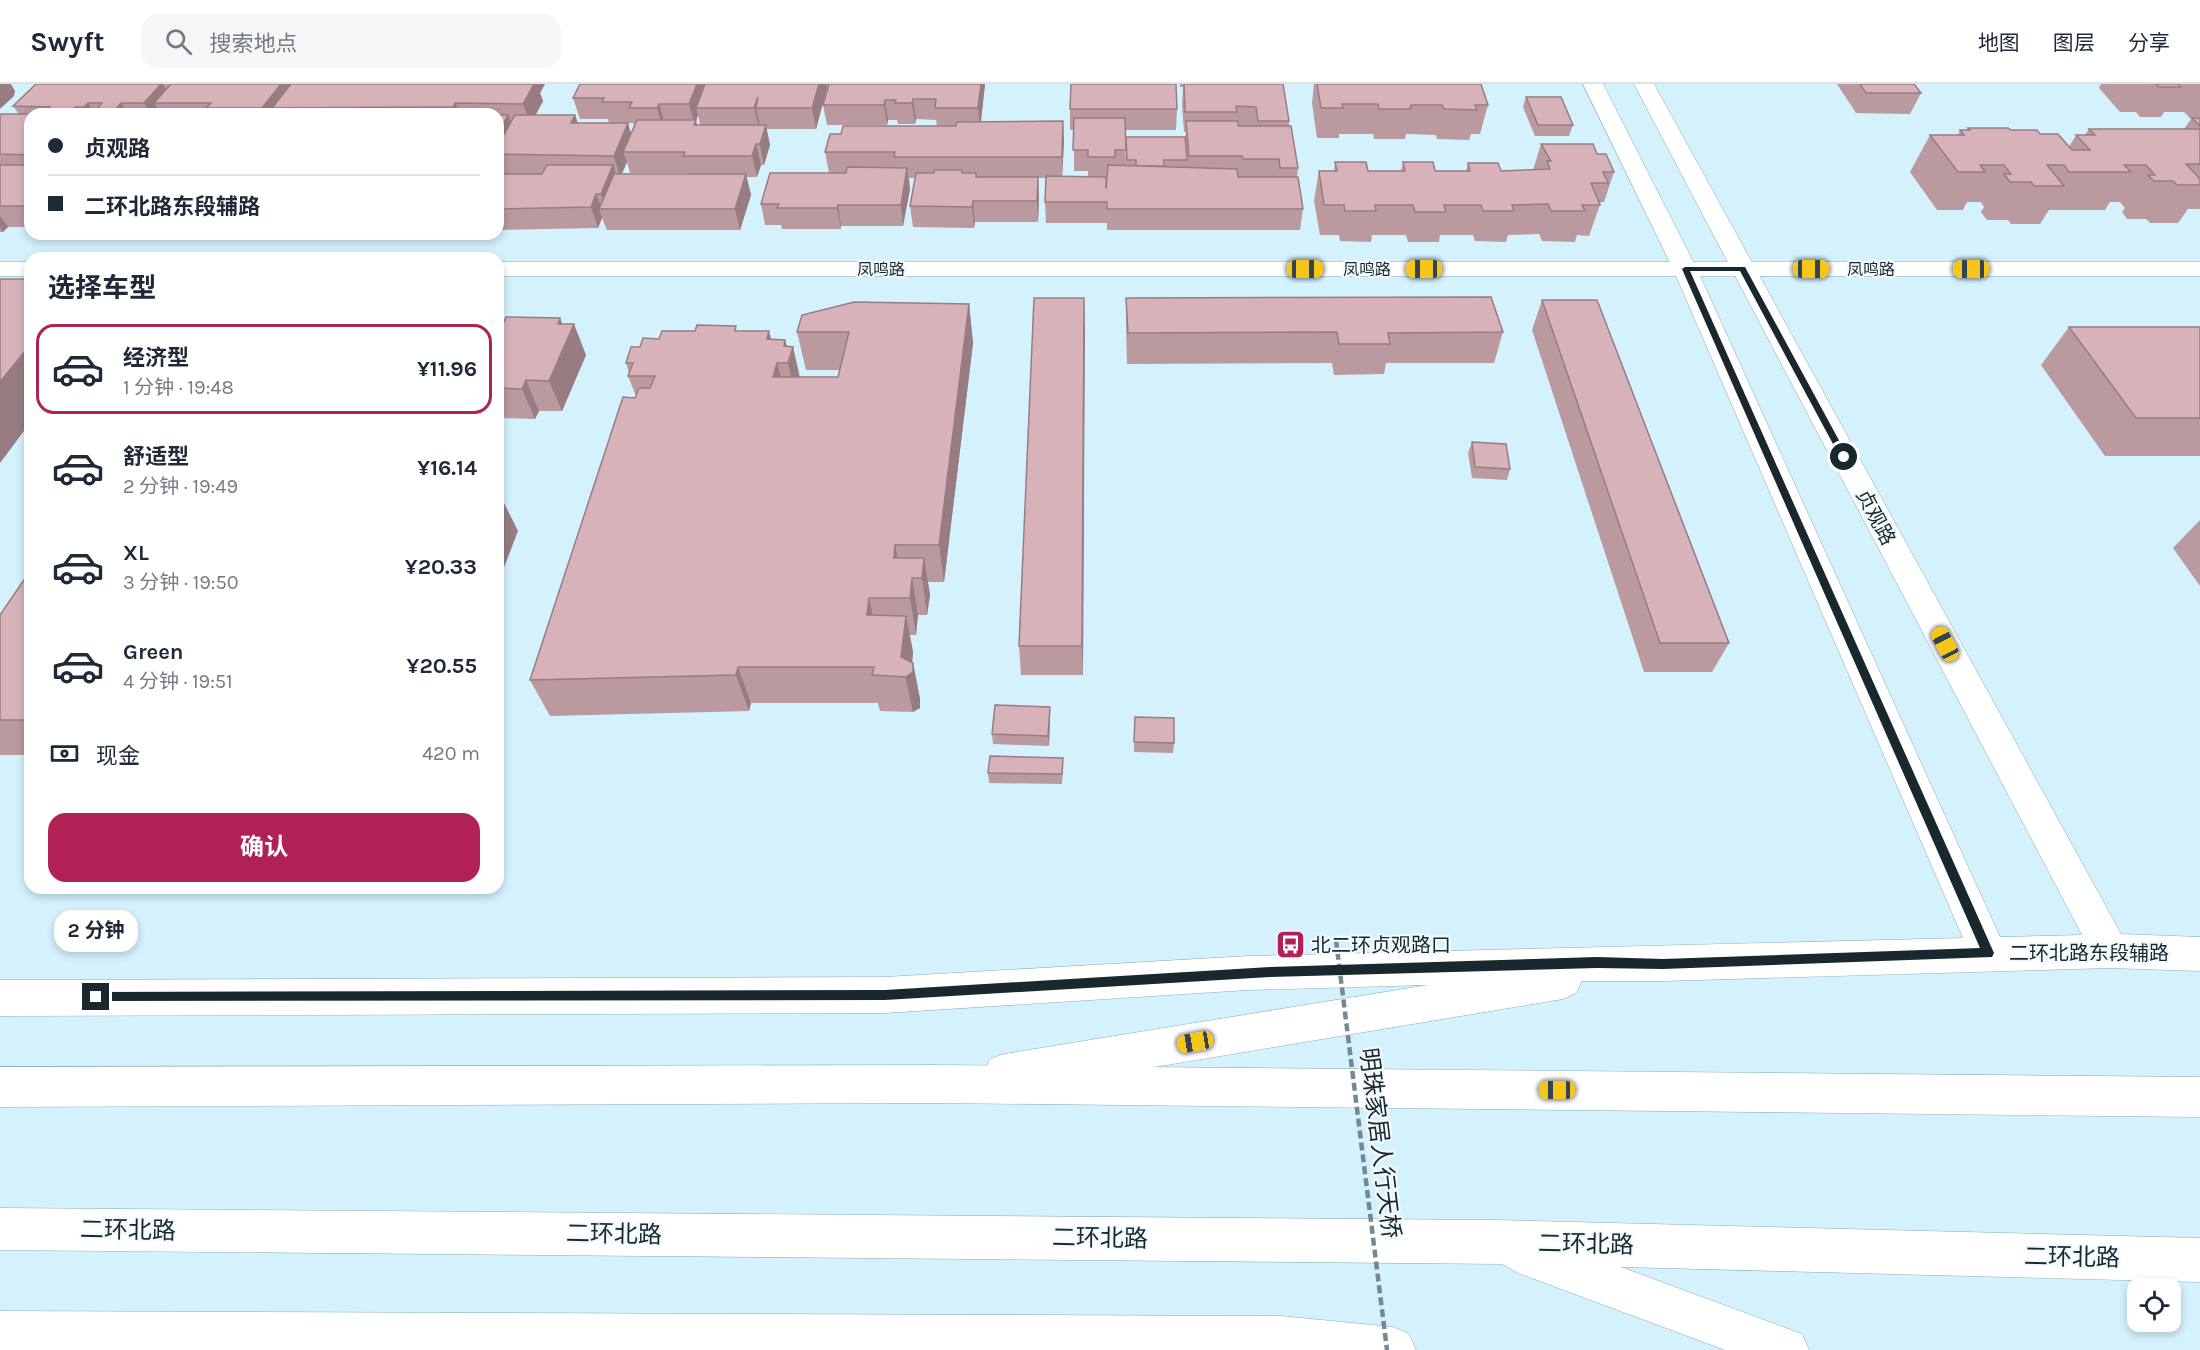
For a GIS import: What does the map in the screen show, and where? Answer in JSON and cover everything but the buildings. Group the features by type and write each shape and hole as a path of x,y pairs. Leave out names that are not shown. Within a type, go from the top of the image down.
{"main road":[{"path":"1593,84 1685,269 1988,953"},
{"name":"贞观路","path":"1644,84 2110,951"},
{"path":"0,269 24,269"},
{"name":"凤鸣路","path":"504,269 2200,269"},
{"name":"二环北路东段辅路","path":"0,998 885,995 1270,972 1597,963 1663,964 1988,953 2110,951 2200,954"},
{"path":"938,1084 1663,964"},
{"path":"0,1087 938,1084 2200,1097"},
{"name":"二环北路","path":"0,1228 1494,1242 2200,1260"},
{"path":"1494,1242 1786,1350"},
{"path":"0,1333 1281,1339 1393,1350"}],"path":[{"name":"明珠家居人行天桥","path":"1336,940 1387,1350"}],"place":[{"name":"北二环贞观路口","path":"1290,945"}],"route":[{"path":"96,997 885,995 1270,972 1597,963 1663,964 1988,953 1685,269 1743,269 1844,457"}]}
